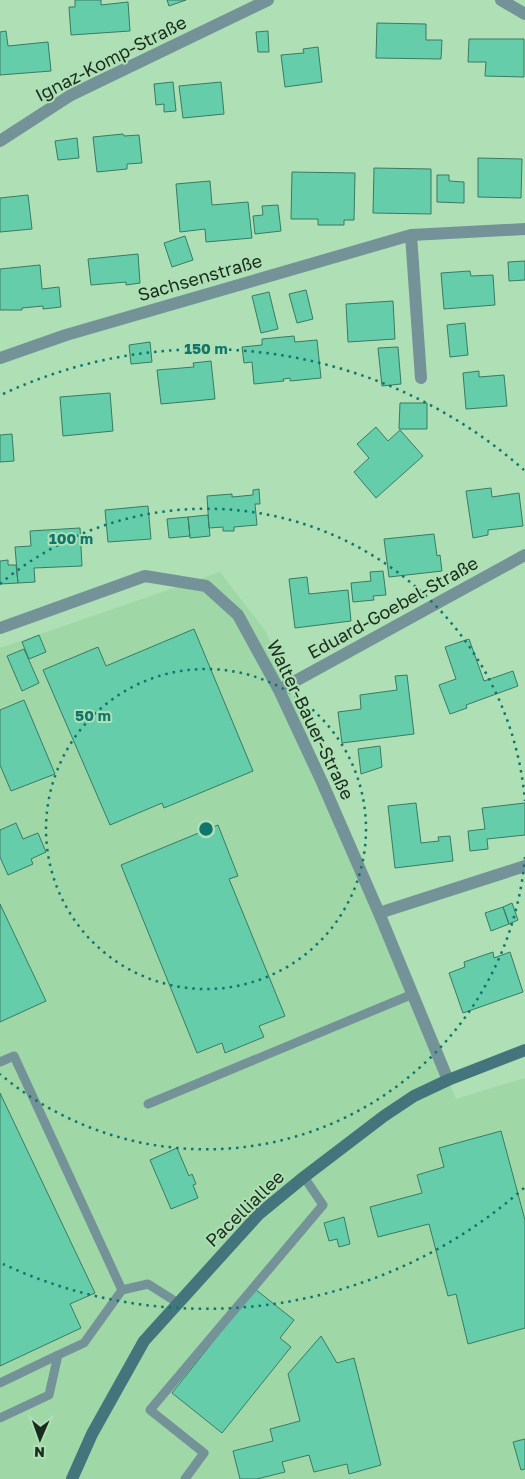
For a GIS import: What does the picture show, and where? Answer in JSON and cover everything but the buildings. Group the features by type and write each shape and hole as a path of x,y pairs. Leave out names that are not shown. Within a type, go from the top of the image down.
{"main road":[{"name":"Pacelliallee","path":"72,1479 92,1434 144,1341 259,1214 384,1116 414,1096 448,1080 525,1050"}],"street":[{"name":"Ignaz-Komp-Straße","path":"0,141 71,95 268,0"},
{"path":"500,0 525,14"},
{"name":"Sachsenstraße","path":"0,358 66,335 411,235 525,229"},
{"path":"411,235 421,378"},
{"name":"Eduard-Goebel-Straße","path":"279,690 525,555"},
{"name":"Walter-Bauer-Straße","path":"0,628 146,576 206,586 238,615 279,690 322,782 448,1080"},
{"path":"379,913 525,866"}],"lane":[{"path":"148,1104 413,994"},
{"path":"0,1062 14,1056 122,1290"},
{"path":"184,1479 204,1453 150,1410 323,1204 304,1177"},
{"path":"0,1383 84,1343 122,1290 148,1284 178,1303"},
{"path":"0,1418 49,1395 58,1355"}],"shaded area":[{"path":"220,572 266,632 456,1099 525,1078 525,1479 0,1479 0,648"}]}
